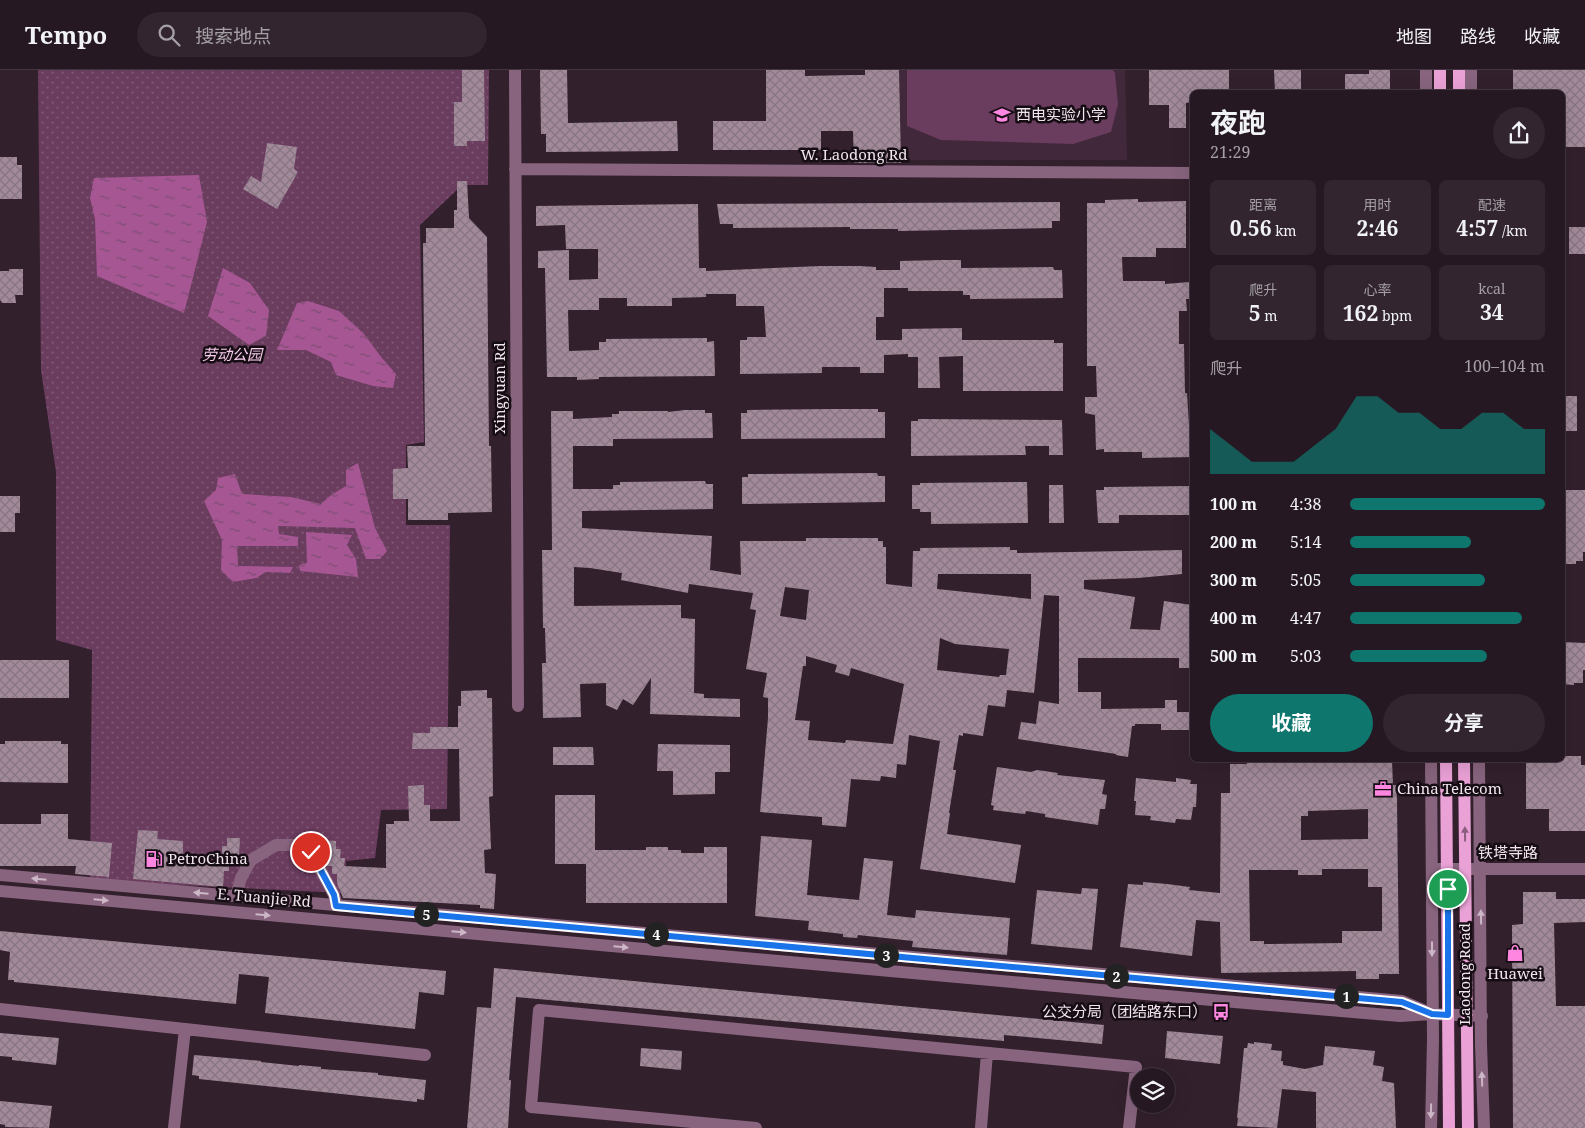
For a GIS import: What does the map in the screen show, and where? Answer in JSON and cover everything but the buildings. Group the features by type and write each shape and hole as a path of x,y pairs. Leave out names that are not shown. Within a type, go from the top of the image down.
{"main road":[{"path":"1440,70 1440,90"},
{"path":"1458,70 1459,90"},
{"name":"Laodong Road","path":"1446,762 1449,1128"},
{"name":"Laodong Road","path":"1464,762 1468,1128"}],"street":[{"name":"Xingyuan Rd","path":"515,70 518,706"},
{"path":"1426,70 1426,90"},
{"path":"1471,70 1472,90"},
{"name":"W. Laodong Rd","path":"516,169 1190,173"},
{"path":"1430,762 1432,869 1431,1128"},
{"name":"Laodong Road","path":"1479,762 1484,1128"},
{"path":"236,896 241,878 251,860 276,845 295,845 311,852 334,895 336,906"},
{"name":"铁塔寺路","path":"1432,869 1585,869"},
{"path":"0,875 1402,1002 1432,1014"},
{"name":"E. Tuanjie Rd","path":"0,891 1223,1002 1400,1016 1432,1014 1482,1016"},
{"path":"0,1009 425,1055"},
{"path":"756,1128 531,1107 539,1010 1136,1067 1129,1128"},
{"path":"174,1128 185,1029"},
{"path":"981,1128 988,1053"}],"shaded area":[{"name":"西电实验小学","path":"877,70 1125,70 1127,160 878,160"}],"green space":[{"name":"劳动公园","path":"38,70 489,70 488,185 462,185 420,225 424,442 406,445 406,525 450,525 447,809 381,810 375,858 346,861 345,893 90,881 92,650 56,640 56,472 41,370"},
{"name":"西电实验小学","path":"907,70 1113,70 1115,73 1118,104 1111,132 1073,144 941,140 907,126"}],"water":[{"path":"199,175 207,222 184,313 97,276 95,219 90,198 94,178"},
{"path":"223,268 250,283 269,310 266,336 249,345 208,316"},
{"path":"308,301 339,311 364,334 396,374 393,388 373,386 336,375 331,362 306,350 277,350 297,303"},
{"path":"358,463 375,528 387,551 380,559 366,559 355,528 278,526 279,534 298,537 298,546 237,546 238,566 293,567 290,573 266,572 256,578 233,582 221,570 222,540 204,501 216,490 218,478 235,474 242,494 291,497 321,504 346,486 346,470"},
{"path":"306,532 352,535 347,545 356,559 358,577 300,571 299,565 307,563"}],"place":[{"name":"西电实验小学","path":"1002,115"},
{"name":"China Telecom","path":"1383,789"},
{"name":"PetroChina","path":"154,859"},
{"name":"Huawei","path":"1515,953"},
{"name":"公交分局（团结路东口）","path":"1221,1012"}],"route":[{"path":"311,852 334,895 336,906 1402,1002 1432,1014 1448,1015 1448,889"}]}
